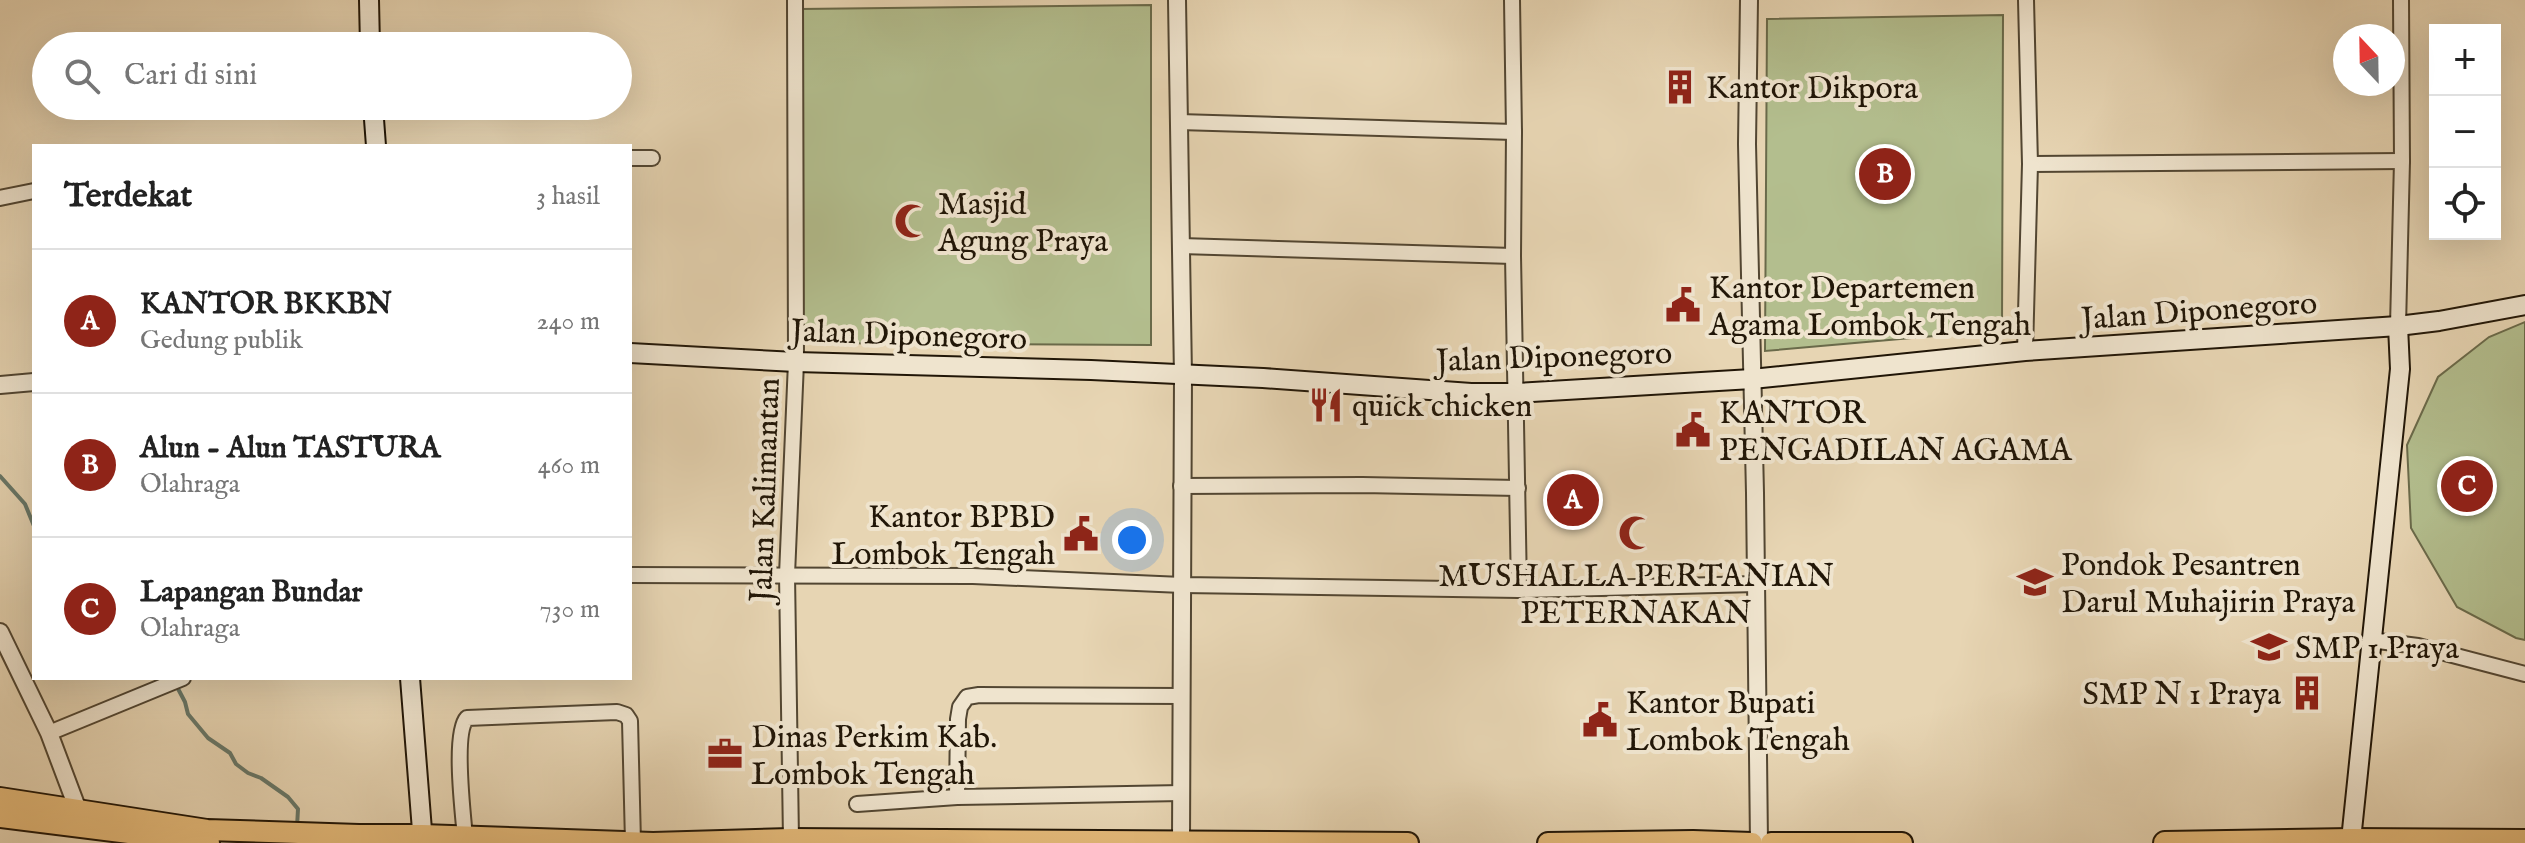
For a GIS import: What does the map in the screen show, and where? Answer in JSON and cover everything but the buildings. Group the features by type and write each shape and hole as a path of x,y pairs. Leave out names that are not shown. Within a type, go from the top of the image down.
{"highway":[{"path":"2165,843 2525,841"}],"main road":[{"path":"369,0 370,32"},
{"path":"374,120 376,144"},
{"name":"Jalan Diponegoro","path":"632,353 796,362 1091,370 1263,378 1440,392 1516,393 1752,379 2025,351 2398,326 2525,305"},
{"path":"2351,840 2400,369 2398,326"},
{"path":"410,680 422,839"},
{"path":"0,798 207,830 422,839 465,837 653,843 791,839 1408,843"},
{"path":"0,817 209,843"},
{"path":"1548,843 1752,843"},
{"path":"1771,843 1902,843"}],"street":[{"name":"Jalan Kalimantan","path":"791,839 787,575 796,362 795,0"},
{"path":"1177,0 1183,376 1181,841"},
{"path":"1512,0 1519,590"},
{"path":"1749,0 1747,144 1759,843"},
{"path":"2025,351 2030,164 2026,0"},
{"path":"2398,326 2402,161 2401,0"},
{"path":"1179,122 1514,132"},
{"path":"632,158 652,158"},
{"path":"2030,164 2402,161"},
{"path":"0,198 32,191"},
{"path":"1181,246 1513,256"},
{"path":"0,385 32,382"},
{"path":"1181,486 1518,488"},
{"path":"632,575 973,576 1182,585 1519,590 1756,584"},
{"path":"0,632 49,733 78,810"},
{"path":"2370,640 2418,646 2525,674"},
{"path":"49,733 179,681"},
{"path":"957,797 958,719 960,707 967,697 1181,696"},
{"path":"465,837 459,764 462,725 467,718 617,712 626,715 630,721 633,842"},
{"path":"857,804 957,797 1182,793"}],"green space":[{"path":"1151,5 1151,345 802,343 801,9"},
{"path":"2003,15 2002,330 1765,351 1767,19"},
{"path":"2525,322 2525,640 2457,607 2411,528 2407,445 2438,377 2489,337"}],"waterway":[{"path":"0,476 25,504 32,521"},
{"path":"175,683 188,714 208,738 230,753 236,764 248,773 261,778 288,797 298,809 297,827"}],"place":[{"name":"Kantor Dikpora","path":"1680,87"},
{"name":"Alun - Alun TASTURA","path":"1885,174"},
{"name":"Masjid Agung Praya","path":"912,221"},
{"name":"Kantor Departemen Agama Lombok Tengah","path":"1683,305"},
{"name":"quick chicken","path":"1326,405"},
{"name":"KANTOR PENGADILAN AGAMA","path":"1693,430"},
{"name":"Lapangan Bundar","path":"2467,486"},
{"name":"KANTOR BKKBN","path":"1573,500"},
{"name":"MUSHALLA PERTANIAN PETERNAKAN","path":"1636,533"},
{"name":"Kantor BPBD Lombok Tengah","path":"1081,534"},
{"name":"Pondok Pesantren Darul Muhajirin Praya","path":"2035,582"},
{"name":"SMP 1 Praya","path":"2269,647"},
{"name":"SMP N 1 Praya","path":"2307,693"},
{"name":"Kantor Bupati Lombok Tengah","path":"1600,720"},
{"name":"Dinas Perkim Kab. Lombok Tengah","path":"725,754"}]}
